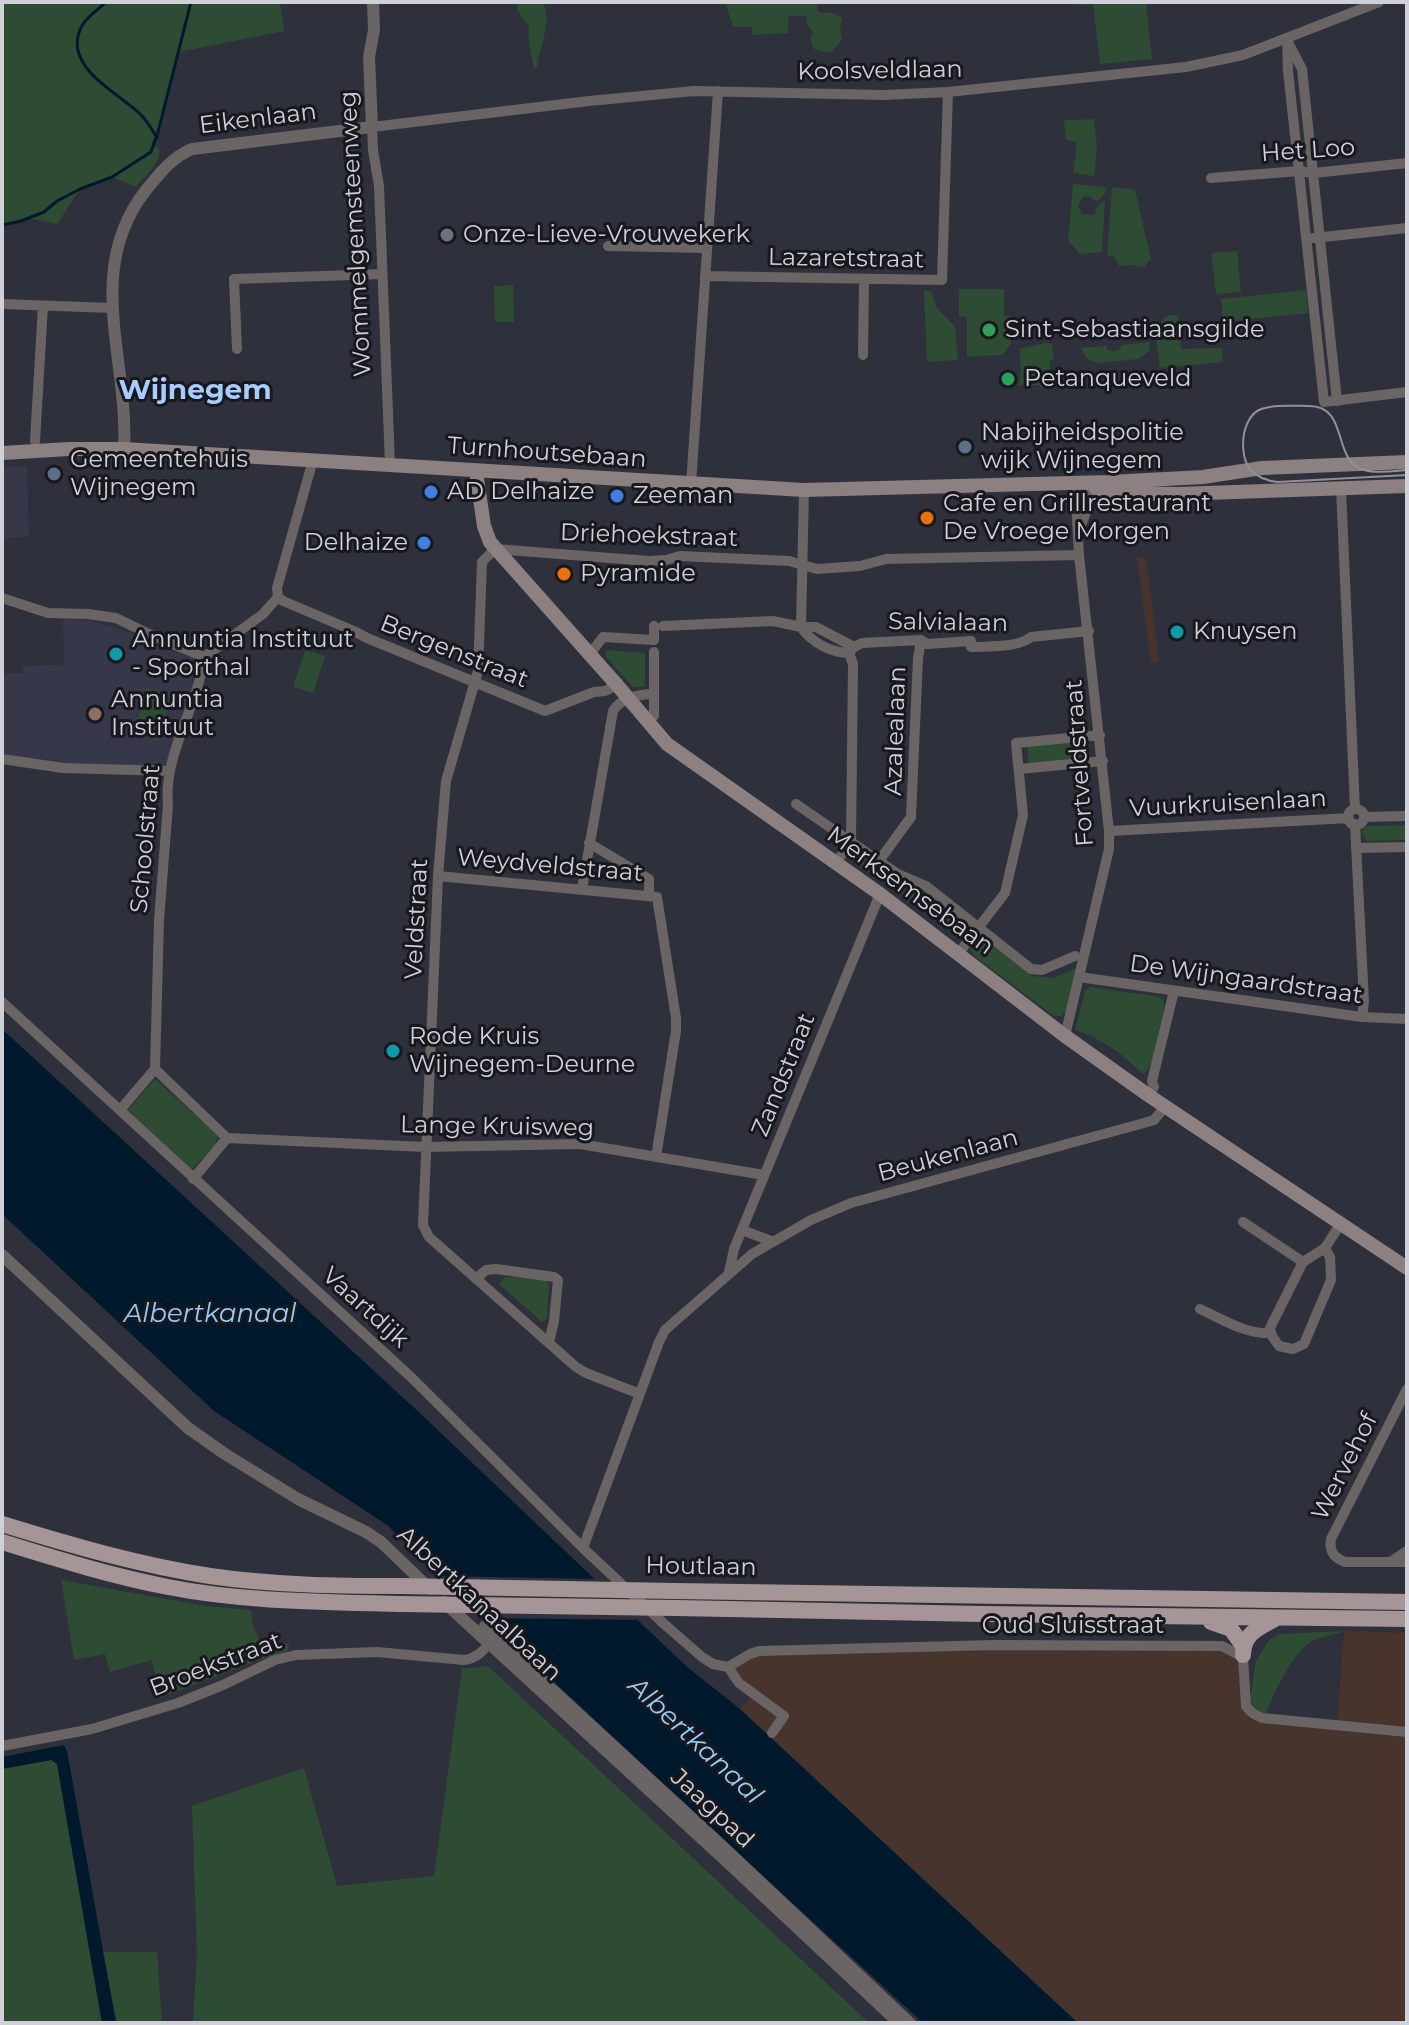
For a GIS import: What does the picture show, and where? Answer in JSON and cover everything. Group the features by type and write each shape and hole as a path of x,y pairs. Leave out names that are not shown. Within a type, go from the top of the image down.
{"main road":[{"name":"Turnhoutsebaan","path":"2,453 124,449 804,490 1082,483 1203,477 1262,468 1407,462"},
{"name":"Merksemsebaan","path":"476,471 486,536 495,549 667,744 880,894 1065,1036 1148,1095 1407,1268"},
{"path":"1177,478 1178,494"},
{"name":"Turnhoutsebaan","path":"1082,483 1123,493 1178,494 1407,486"},
{"name":"Houtlaan","path":"2,1524 118,1558 213,1576 301,1584 1407,1602"},
{"name":"Houtlaan","path":"2,1542 170,1588 276,1600 1407,1619"},
{"path":"1190,1616 1229,1628 1243,1651"},
{"path":"1243,1651 1247,1636 1280,1617"}],"street":[{"name":"Wommelgemsteenweg","path":"373,2 374,30 369,57 373,150 379,186 390,464"},
{"name":"Koolsveldlaan","path":"372,127 694,91 885,95 948,92 1186,67 1243,55 1379,2"},
{"path":"1287,39 1324,402 1407,392"},
{"path":"1287,39 1302,69 1337,401"},
{"path":"691,484 718,91"},
{"name":"Lazaretstraat","path":"705,276 942,280 948,92"},
{"name":"Eikenlaan","path":"124,449 125,432 112,308 115,256 137,202 173,159 192,149 372,127"},
{"name":"Het Loo","path":"1211,178 1299,171 1314,173 1407,163"},
{"path":"1306,239 1407,228"},
{"path":"608,246 706,248"},
{"path":"237,349 234,279 382,274"},
{"path":"863,355 864,280"},
{"path":"2,304 112,308"},
{"path":"35,441 43,306"},
{"path":"2,598 48,613 116,618 204,657 263,614 278,597 277,588 313,460"},
{"name":"Fortveldstraat","path":"1065,1036 1109,849 1103,761 1079,555 1079,531 1089,504 1082,483"},
{"path":"1341,488 1364,1002 1362,1017"},
{"path":"804,490 801,627 808,637 838,653 851,650 853,664 851,841 836,863"},
{"name":"Driehoekstraat","path":"495,549 649,561 680,556 789,561 817,569 860,566 886,559 1079,555"},
{"name":"Veldstraat","path":"495,549 482,562 478,671 446,781 438,876 423,1225 429,1237 586,1373 640,1394"},
{"name":"Bergenstraat","path":"278,597 545,711 617,685"},
{"path":"590,654 603,637 654,640 659,626 773,621 801,627"},
{"name":"Salvialaan","path":"851,650 862,643 921,640 927,644 971,641 971,647 1024,643 1031,637 1089,631"},
{"name":"Azalealaan","path":"879,861 911,817 921,640"},
{"path":"654,652 654,716"},
{"name":"Schoolstraat","path":"155,1069 159,920 169,771 199,683 204,657"},
{"path":"582,889 613,711 617,705 638,694 654,694"},
{"path":"958,954 1005,893 1023,815 1016,743 1100,735"},
{"path":"2,759 63,768 169,771"},
{"path":"1019,769 1103,761"},
{"name":"Merksemsebaan","path":"796,804 898,874 926,886 1031,969 1042,970 1075,956"},
{"name":"Vuurkruisenlaan","path":"1109,831 1407,816"},
{"path":"589,843 649,879 653,896 676,1018 656,1157"},
{"path":"1356,848 1407,847"},
{"name":"Weydveldstraat","path":"438,876 653,896"},
{"name":"Zandstraat","path":"729,1272 734,1249 880,894"},
{"name":"De Wijngaardstraat","path":"1079,977 1362,1017 1407,1019"},
{"path":"1148,1095 1154,1087 1152,1081 1174,991"},
{"name":"Vaartdijk","path":"2,1002 412,1378 583,1548 694,1650 713,1664 728,1667"},
{"path":"120,1110 155,1069 227,1138 193,1179"},
{"name":"Beukenlaan","path":"771,1241 851,1203 1128,1128 1154,1120 1165,1107"},
{"name":"Lange Kruisweg","path":"227,1138 426,1147 580,1144 764,1175"},
{"path":"1243,1222 1303,1262"},
{"path":"1325,1248 1330,1257 1331,1280 1304,1344 1286,1348 1279,1346 1270,1328 1303,1262 1325,1248 1341,1223"},
{"path":"742,1230 771,1241"},
{"name":"Zandstraat","path":"583,1548 665,1330 729,1272 771,1241"},
{"name":"Albertkanaalbaan","path":"2,1255 188,1428 298,1499 381,1542 899,2023"},
{"path":"476,1279 486,1270 496,1269 558,1280 549,1342"},
{"path":"1200,1309 1260,1334 1271,1333"},
{"name":"Wervehof","path":"1407,1389 1331,1539 1330,1547 1336,1559 1345,1562 1407,1562"},
{"path":"1390,1562 1407,1551"},
{"name":"Jaagpad","path":"484,1626 911,2023"},
{"name":"Broekstraat","path":"2,1746 92,1729 178,1703 286,1657 377,1652 471,1660 489,1644"},
{"name":"Oud Sluisstraat","path":"728,1667 759,1651 995,1645 1222,1646 1243,1651"},
{"path":"1243,1651 1246,1706 1256,1716 1407,1732"},
{"path":"728,1667 739,1683 784,1716 772,1733"}],"shaded area":[{"path":"27,466 29,537 2,538 2,467"},
{"path":"1137,557 1146,558 1159,662 1151,664"},
{"name":"Annuntia Instituut","path":"68,617 132,633 157,646 193,658 198,664 192,681 199,683 169,771 2,759 2,674 23,673 23,666 64,665 63,619"},
{"path":"1344,1631 1407,1633 1407,2023 1078,2023 740,1709 753,1694 728,1667 750,1654 1222,1646 1243,1657 1250,1713 1337,1724"}],"green space":[{"path":"2,2 280,2 284,31 179,52 160,131 152,141 159,148 158,159 136,187 112,177 80,189 57,224 29,218 2,225"},
{"path":"519,2 543,2 546,10 546,27 537,68 534,68 531,52 529,25 517,9"},
{"path":"725,2 814,2 819,12 842,18 842,39 831,52 814,49 810,38 813,33 806,23 807,16 789,16 788,33 752,35 752,27 733,27"},
{"path":"1077,2 1146,2 1152,59 1100,64 1093,4 1077,5"},
{"path":"1094,119 1097,146 1094,176 1073,173 1077,142 1066,140 1064,120"},
{"path":"1073,184 1106,187 1097,202 1085,196 1078,205 1082,214 1094,215 1105,199 1102,252 1080,254 1068,240"},
{"path":"1112,187 1135,190 1151,259 1144,267 1119,266 1113,256 1107,257"},
{"path":"1237,251 1241,292 1216,294 1211,253"},
{"path":"513,285 514,322 495,322 494,286"},
{"name":"Sint-Sebastiaansgilde","path":"959,289 1004,289 1004,316 1011,316 1011,344 1002,355 967,357 967,317 959,316"},
{"path":"1306,290 1308,313 1223,322 1221,299"},
{"path":"924,291 931,291 937,308 955,327 958,360 927,362"},
{"path":"1169,315 1178,315 1181,349 1222,348 1223,362 1160,368 1157,331"},
{"path":"1150,342 1149,351 1139,359 1097,363 1086,358 1081,348 1106,346 1114,351 1122,345"},
{"path":"1052,344 1054,360 1050,361 1050,387 1019,385 1019,349"},
{"path":"305,650 325,656 313,693 293,687"},
{"path":"605,650 645,653 645,687 633,687 606,657"},
{"path":"146,688 170,694 160,740 135,734"},
{"path":"1087,740 1090,759 1029,764 1027,745"},
{"path":"1407,825 1407,840 1366,841 1362,832 1366,826"},
{"path":"857,851 900,888 915,892 949,919 956,917 967,923 968,931 960,937 853,860"},
{"path":"981,935 1032,976 1054,978 1076,968 1068,1007 1062,1016 1054,1016 973,955 970,948"},
{"path":"1090,987 1160,997 1164,1003 1152,1061 1144,1073 1111,1048 1075,1030 1085,991"},
{"path":"155,1079 218,1136 215,1145 192,1169 128,1110"},
{"path":"505,1277 543,1278 549,1284 547,1318 542,1322 499,1284"},
{"path":"61,1580 206,1606 251,1610 253,1626 260,1640 289,1644 288,1651 160,1698 152,1660 110,1672 105,1654 74,1660"},
{"path":"1344,1631 1316,1639 1302,1649 1289,1666 1265,1715 1253,1708 1250,1700 1256,1661 1269,1640 1279,1634"},
{"path":"488,1666 869,2023 193,2023 197,1953 192,1806 304,1768 337,1886 434,1876 462,1669"},
{"path":"51,1760 57,1764 102,2023 2,2023 2,1769"},
{"path":"103,1952 157,1952 162,2023 117,2023"}],"water":[{"name":"Albertkanaal","path":"2,1029 423,1416 686,1666 740,1709 1078,2023 923,2023 387,1525 214,1411 2,1214"},
{"path":"64,1745 116,2023 102,2023 57,1764 51,1760 2,1769 2,1757"}],"pier":[{"path":"435,1576 599,1579 642,1620 480,1618"}],"waterway":[{"path":"106,2 83,24 78,38 78,52 93,75 141,115 157,138"},
{"path":"2,225 44,212 57,201 112,177 151,152 191,2"}],"tram line":[{"path":"1407,470 1374,472 1354,465 1347,456 1330,414 1321,408 1264,408 1253,415 1245,429 1243,447 1247,464 1254,473 1267,480 1407,475"}],"place":[{"name":"Onze-Lieve-Vrouwekerk","path":"447,235"},
{"name":"Sint-Sebastiaansgilde","path":"989,330"},
{"name":"Petanqueveld","path":"1008,379"},
{"name":"Nabijheidspolitie wijk Wijnegem","path":"965,447"},
{"name":"Gemeentehuis Wijnegem","path":"54,474"},
{"name":"AD Delhaize","path":"431,492"},
{"name":"Zeeman","path":"617,496"},
{"name":"Cafe en Grillrestaurant De Vroege Morgen","path":"927,518"},
{"name":"Delhaize","path":"424,543"},
{"name":"Pyramide","path":"564,574"},
{"name":"Knuysen","path":"1177,632"},
{"name":"Annuntia Instituut - Sporthal","path":"116,654"},
{"name":"Annuntia Instituut","path":"95,714"},
{"name":"Rode Kruis Wijnegem-Deurne","path":"393,1051"}],"district":[{"name":"Wijnegem","path":"195,391"}]}
